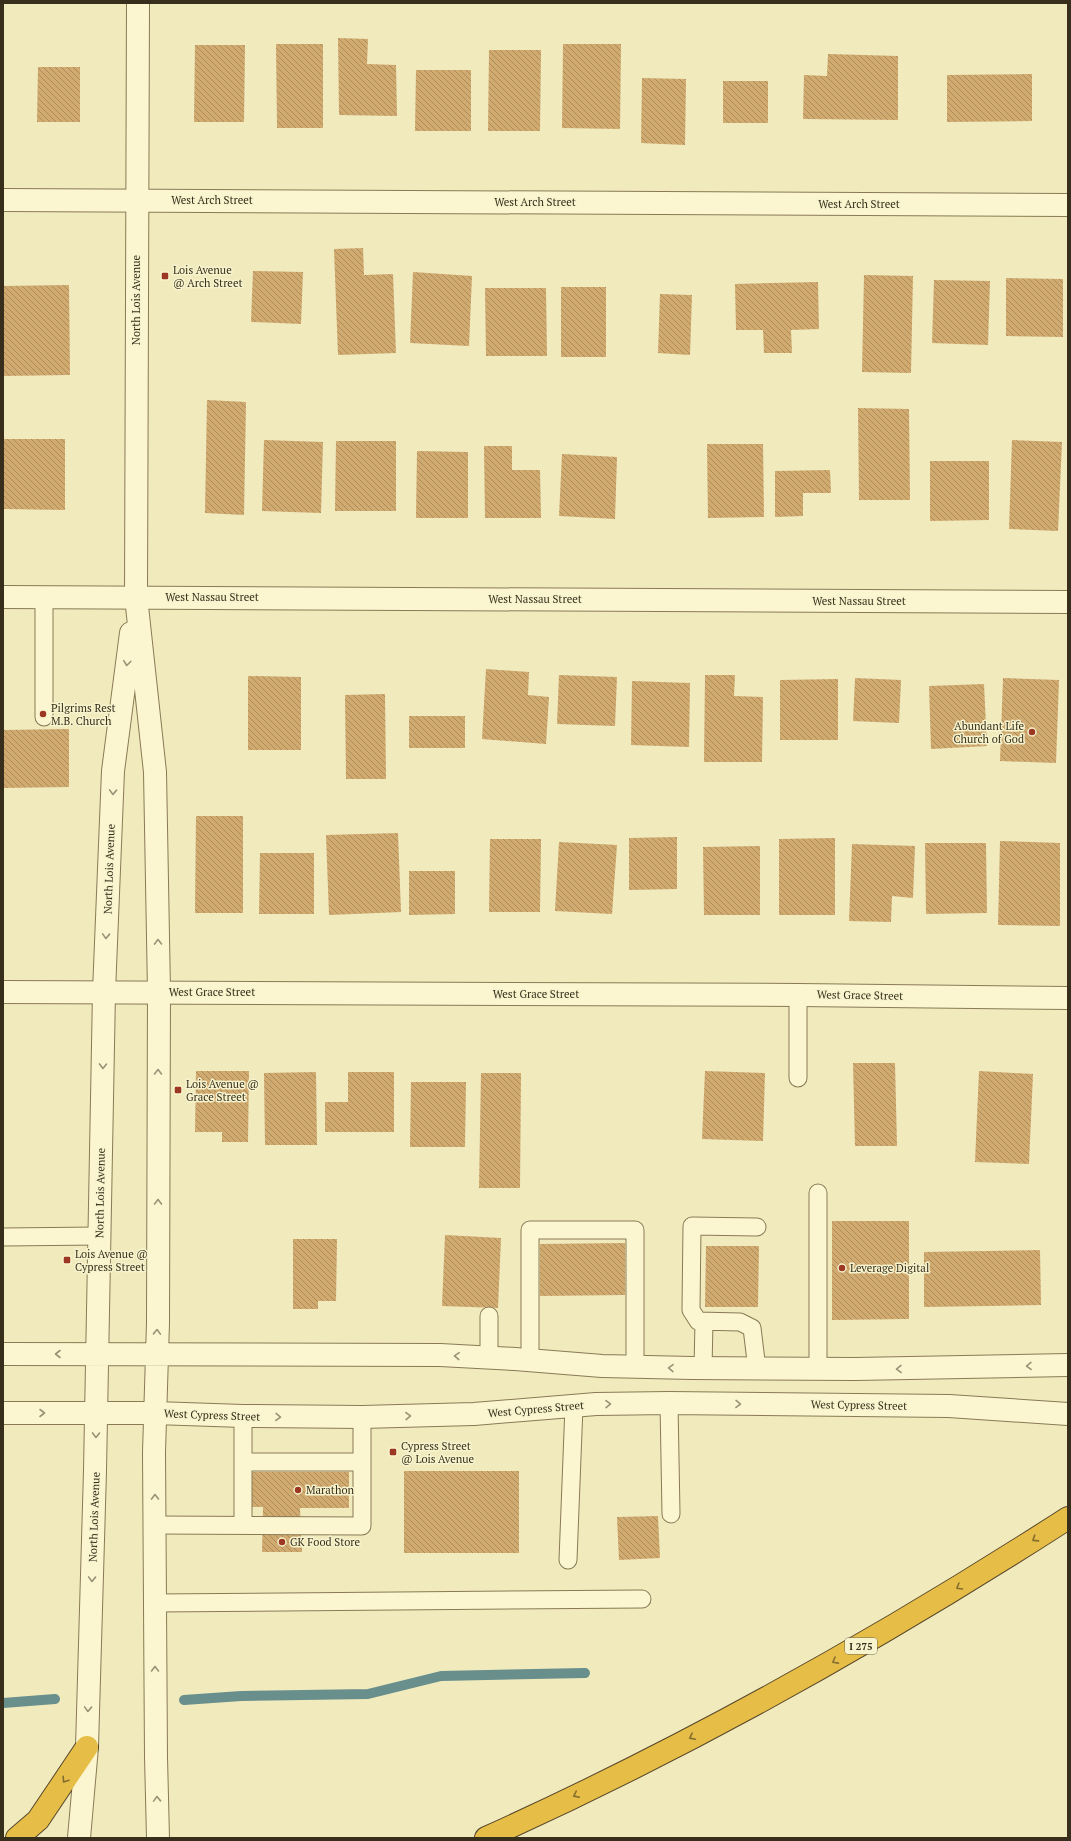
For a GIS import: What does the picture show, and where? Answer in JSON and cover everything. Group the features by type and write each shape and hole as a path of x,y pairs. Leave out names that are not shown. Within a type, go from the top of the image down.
{"highway":[{"name":"I 275","path":"486,1838 608,1780 727,1720 854,1650 993,1567 1068,1518"},
{"path":"17,1838 38,1820 87,1747"}],"street":[{"name":"North Lois Avenue","path":"138,3 136,200 136,597 155,772 158,992 157,1354 155,1413 155,1603 158,1838"},
{"name":"West Arch Street","path":"3,200 1068,205"},
{"name":"West Nassau Street","path":"3,597 1068,602"},
{"name":"North Lois Avenue","path":"79,1838 87,1747 96,1413 104,992 114,771 136,597"},
{"name":"West Grace Street","path":"3,992 798,995 1068,998"},
{"path":"3,1354 440,1355 636,1367 757,1369 1068,1365"},
{"name":"West Cypress Street","path":"3,1413 155,1413 243,1416 362,1417 474,1414 574,1406 668,1403 949,1406 1068,1414"}],"lane":[{"path":"44,597 44,717"},
{"path":"798,995 798,1078"},
{"path":"818,1193 818,1369"},
{"path":"757,1227 692,1226 691,1310 698,1321 740,1322 752,1328 757,1369"},
{"path":"530,1360 530,1230 636,1230 636,1367"},
{"path":"3,1237 99,1236"},
{"path":"489,1316 489,1358"},
{"path":"703,1368 704,1322"},
{"path":"668,1403 671,1514"},
{"path":"568,1560 574,1406"},
{"path":"243,1416 243,1525"},
{"path":"156,1525 362,1526 362,1417"},
{"path":"243,1462 362,1462"},
{"path":"155,1603 642,1599"}],"building":[{"path":"338,38 368,39 367,64 396,65 397,116 339,115"},
{"path":"276,44 323,44 323,128 277,128"},
{"path":"563,44 621,44 620,129 562,128"},
{"path":"195,45 245,45 244,122 194,122"},
{"path":"489,50 541,50 540,131 488,131"},
{"path":"828,54 898,56 898,120 803,119 804,75 827,76"},
{"path":"38,67 80,67 80,122 37,122"},
{"path":"416,70 471,70 471,131 415,131"},
{"path":"1032,74 1032,121 947,122 947,75"},
{"path":"642,78 686,79 685,145 641,143"},
{"path":"723,81 768,81 768,123 723,123"},
{"path":"363,248 364,275 393,274 396,353 338,355 334,249"},
{"path":"253,271 303,272 301,324 251,322"},
{"path":"413,272 472,276 469,346 410,343"},
{"path":"864,275 913,276 911,373 862,372"},
{"path":"1006,278 1063,279 1063,337 1006,336"},
{"path":"934,280 990,281 988,345 932,343"},
{"path":"818,282 819,329 791,330 792,353 764,353 763,330 736,330 735,284"},
{"path":"69,285 70,375 3,376 3,286"},
{"path":"561,287 606,287 606,357 561,357"},
{"path":"485,288 546,288 547,356 486,356"},
{"path":"660,294 692,295 690,355 658,353"},
{"path":"207,400 246,402 244,515 205,513"},
{"path":"858,408 909,409 910,500 859,500"},
{"path":"3,439 65,439 65,510 3,509"},
{"path":"264,440 323,442 321,513 262,511"},
{"path":"1012,440 1062,442 1058,531 1009,529"},
{"path":"336,441 396,441 396,511 335,511"},
{"path":"707,444 763,444 764,517 708,518"},
{"path":"484,446 512,446 512,470 540,470 541,518 485,518"},
{"path":"417,451 468,452 468,518 416,518"},
{"path":"562,454 617,457 615,519 559,516"},
{"path":"930,461 989,461 989,520 930,521"},
{"path":"830,470 831,493 803,493 803,516 775,517 775,471"},
{"path":"486,669 529,672 528,695 549,697 546,744 482,739"},
{"path":"559,675 617,677 615,726 557,724"},
{"path":"705,675 735,675 734,696 763,697 762,762 704,762"},
{"path":"248,676 301,677 301,750 248,750"},
{"path":"855,678 901,680 899,723 853,721"},
{"path":"1003,678 1059,680 1056,763 1000,761"},
{"path":"838,679 838,740 780,740 780,680"},
{"path":"632,681 690,683 689,747 631,745"},
{"path":"984,684 987,746 931,749 929,686"},
{"path":"385,694 386,779 346,779 345,695"},
{"path":"409,716 465,716 465,748 409,748"},
{"path":"69,729 69,787 3,788 3,730"},
{"path":"196,816 243,816 243,913 195,913"},
{"path":"398,833 401,912 329,915 326,835"},
{"path":"677,837 677,889 629,890 629,838"},
{"path":"835,838 835,915 779,915 779,839"},
{"path":"490,839 541,839 540,912 489,912"},
{"path":"1000,841 1060,843 1060,926 998,925"},
{"path":"559,842 617,845 612,914 555,911"},
{"path":"925,843 986,843 987,913 926,914"},
{"path":"852,844 915,846 913,898 892,896 891,922 849,921"},
{"path":"760,846 760,915 704,915 703,847"},
{"path":"260,853 314,853 314,914 259,914"},
{"path":"409,871 455,871 455,914 409,915"},
{"path":"853,1063 895,1063 897,1146 855,1146"},
{"path":"196,1071 249,1071 248,1142 222,1142 222,1132 195,1132"},
{"path":"705,1071 765,1073 763,1141 702,1139"},
{"path":"979,1071 1033,1074 1029,1164 975,1162"},
{"path":"316,1072 317,1145 265,1145 264,1073"},
{"path":"348,1072 394,1072 394,1132 325,1132 325,1102 348,1102"},
{"path":"481,1073 521,1073 520,1188 479,1188"},
{"path":"411,1082 466,1082 465,1147 410,1147"},
{"path":"832,1221 909,1221 909,1319 832,1320"},
{"path":"445,1235 501,1238 498,1308 442,1306"},
{"path":"293,1239 337,1239 336,1301 318,1301 318,1309 293,1309"},
{"path":"625,1243 625,1295 540,1296 540,1244"},
{"path":"706,1246 759,1246 758,1307 705,1307"},
{"path":"1040,1250 1041,1305 924,1307 924,1252"},
{"path":"404,1471 519,1471 519,1553 404,1553"},
{"name":"Marathon","path":"247,1472 349,1472 349,1508 300,1508 302,1552 262,1552 263,1507 247,1507"},
{"path":"658,1516 660,1558 619,1560 617,1517"}],"waterway":[{"path":"184,1700 241,1696 368,1694 441,1676 585,1673"},
{"path":"3,1703 55,1699"}],"place":[{"name":"Lois Avenue @ Arch Street","path":"165,276"},
{"name":"Pilgrims Rest M.B. Church","path":"43,714"},
{"name":"Abundant Life Church of God","path":"1032,732"},
{"name":"Lois Avenue @ Grace Street","path":"178,1090"},
{"name":"Lois Avenue @ Cypress Street","path":"67,1260"},
{"name":"Leverage Digital","path":"842,1268"},
{"name":"Cypress Street @ Lois Avenue","path":"393,1452"},
{"name":"Marathon","path":"298,1490"},
{"name":"GK Food Store","path":"282,1542"}]}
